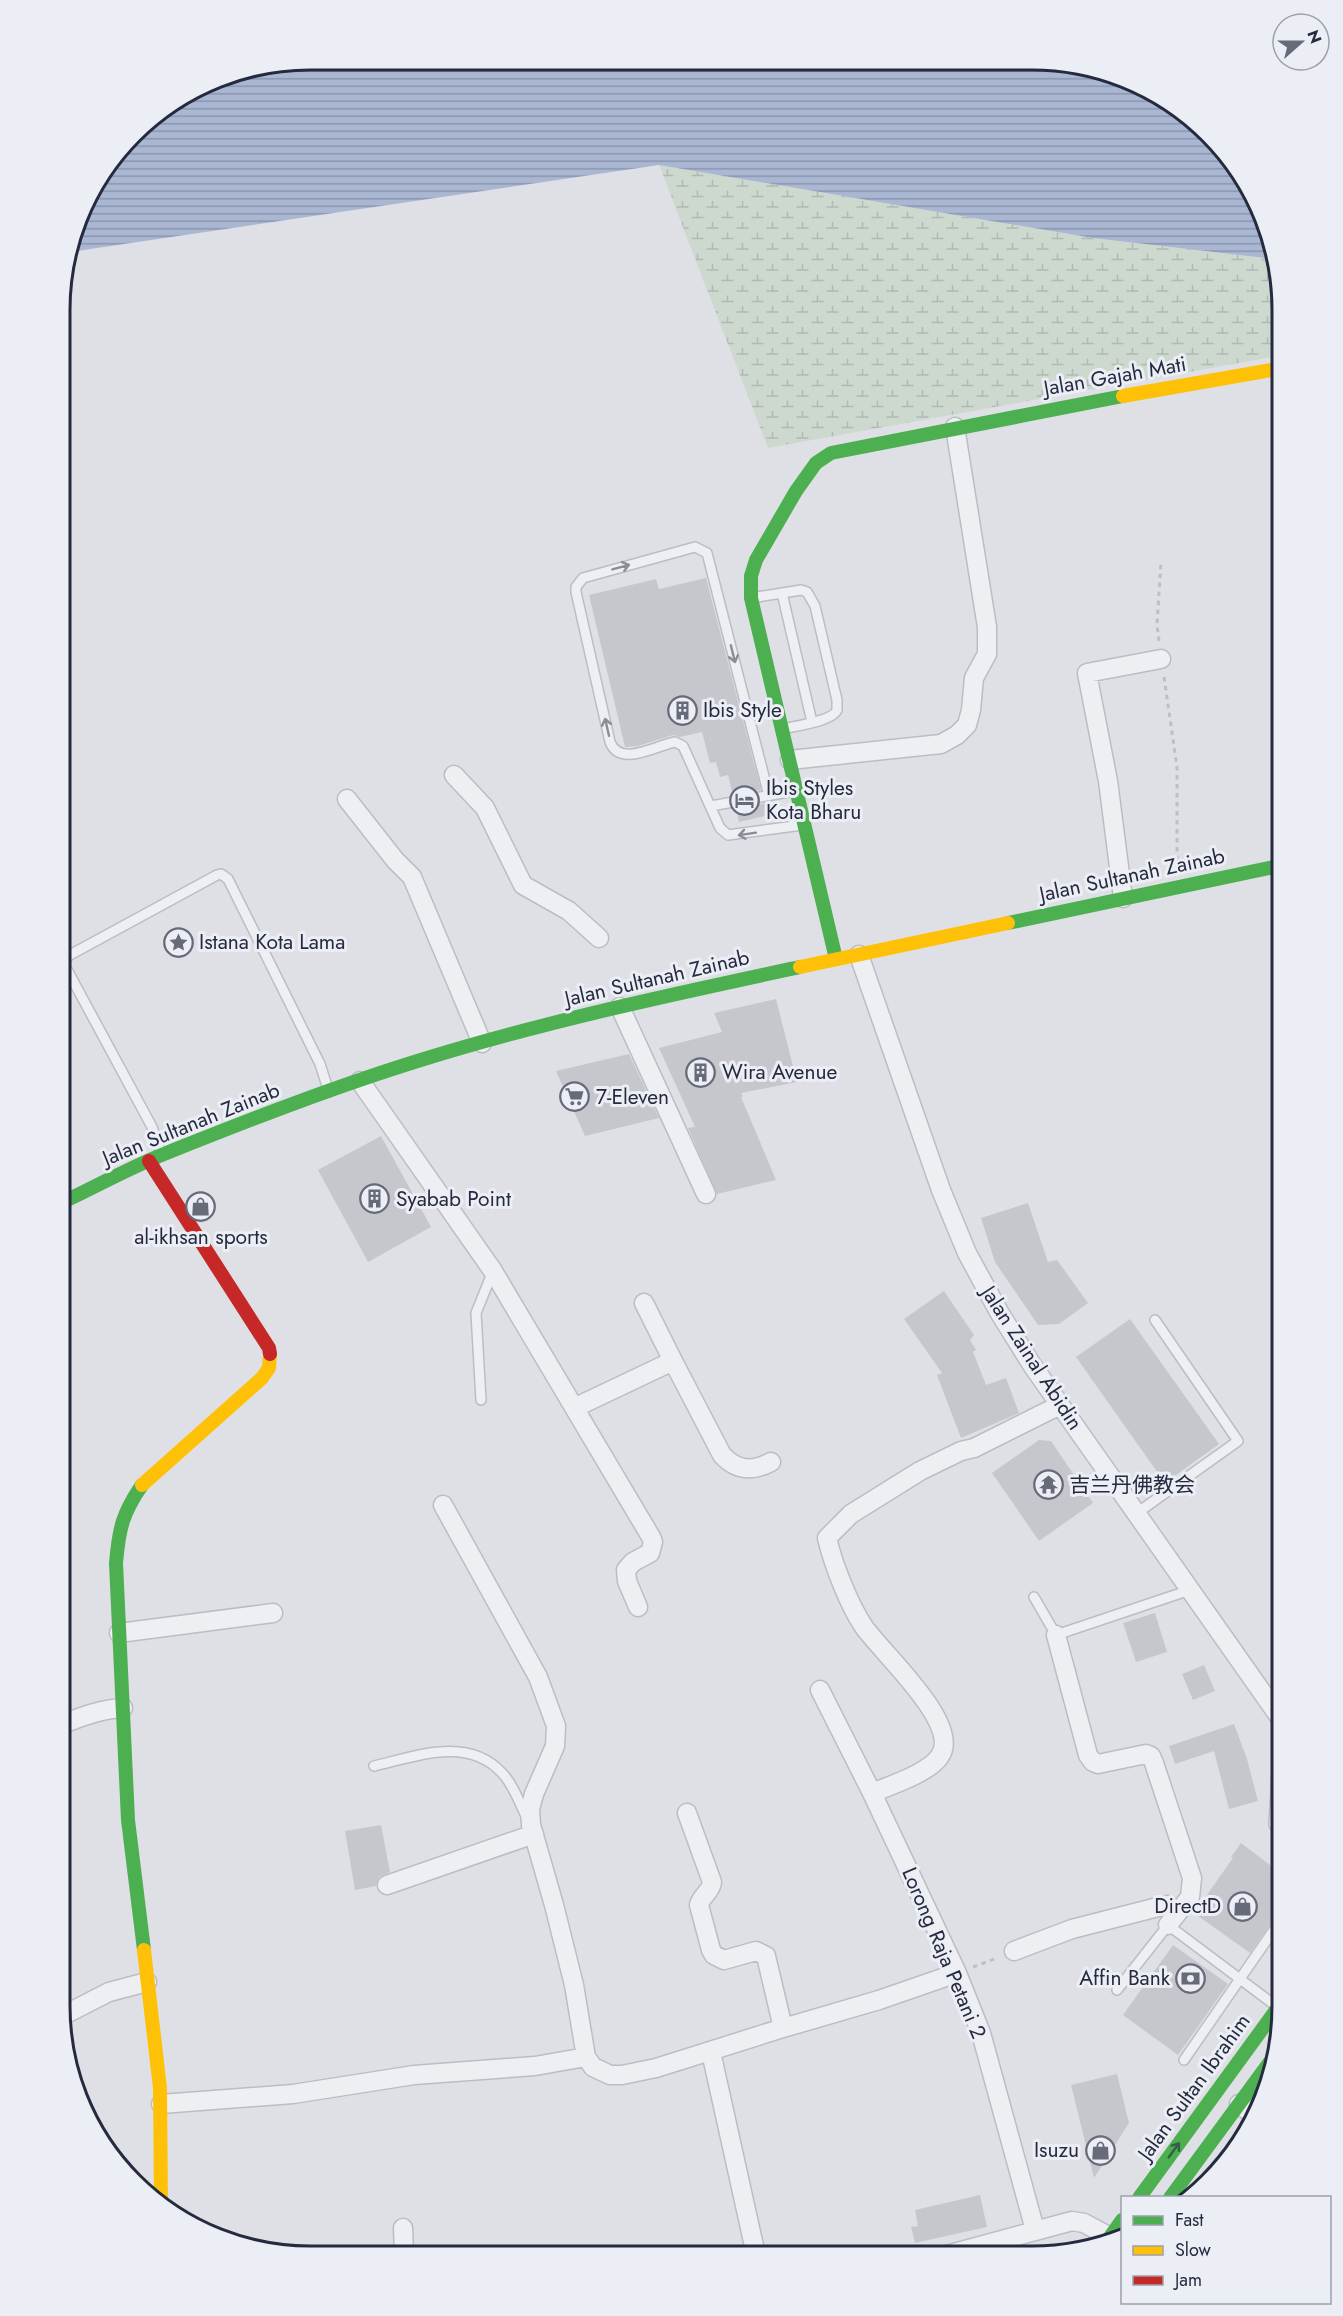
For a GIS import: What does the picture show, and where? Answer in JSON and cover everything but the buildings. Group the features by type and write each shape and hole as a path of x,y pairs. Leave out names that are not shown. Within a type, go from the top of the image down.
{"street":[{"name":"Jalan Gajah Mati","path":"836,959 751,598 750,576 756,560 796,491 816,463 831,453 955,427 1272,370"},
{"path":"790,760 941,744 957,735 967,725 974,678 987,654 987,627 955,427"},
{"path":"1123,898 1108,781 1087,673 1161,659"},
{"path":"454,775 485,808 523,885 569,911 599,938"},
{"path":"347,799 395,860 412,877 482,1043"},
{"name":"Jalan Sultanah Zainab","path":"70,1199 156,1158 360,1080 482,1043 620,1007 1272,867"},
{"name":"Jalan Zainal Abidin","path":"858,955 941,1190 967,1253 999,1312 1060,1405 1272,1707"},
{"path":"620,1007 706,1194"},
{"path":"360,1080 494,1271 576,1407 653,1542 650,1553 633,1562 626,1570 627,1581 638,1607"},
{"path":"156,1158 269,1348 272,1363 262,1378 142,1485 127,1508 119,1533 116,1563 128,1821 161,2104 160,2192"},
{"path":"644,1303 722,1455 730,1464 740,1468 752,1469 771,1462"},
{"path":"576,1407 673,1360"},
{"path":"872,1793 929,1768 941,1755 944,1739 938,1720 920,1694 864,1626 832,1562 827,1538 851,1514 920,1471 961,1451 974,1448 1060,1405"},
{"path":"443,1505 538,1677 556,1726 555,1746 534,1794 530,1809 532,1830 574,1985 586,2057 593,2067 610,2075 622,2075 656,2068 879,2000 957,1973"},
{"path":"119,1633 273,1613"},
{"path":"1056,1635 1088,1755 1093,1762 1098,1764 1146,1754 1154,1763 1192,1878 1190,1897 1173,1919"},
{"name":"Lorong Raja Petani 2","path":"820,1690 872,1793 957,1973 981,2033 1035,2230"},
{"path":"70,1722 103,1710 123,1708"},
{"path":"687,1813 712,1882 711,1888 699,1905 711,1950 714,1955 724,1960 756,1951 766,1956 783,2028"},
{"path":"387,1885 532,1830"},
{"path":"1014,1951 1072,1929 1158,1906 1168,1905 1173,1919"},
{"path":"70,2012 109,1992 147,1982"},
{"name":"Jalan Sultan Ibrahim","path":"1140,2196 1272,2016"},
{"path":"711,2052 754,2246"},
{"path":"161,2104 293,2094 414,2075 535,2066 586,2057"},
{"path":"1171,2196 1263,2072"},
{"path":"1239,2104 1248,2111"},
{"path":"978,2246 1072,2221 1084,2223 1101,2235"},
{"path":"403,2228 404,2246"}],"lane":[{"path":"769,796 707,553 695,547 579,581 576,592 612,747 619,753 641,753 670,743 679,743 686,750 720,828 728,835 804,824"},
{"path":"751,598 801,590 807,592 811,596 827,658 837,710 832,716 782,729"},
{"path":"782,593 812,722"},
{"path":"711,806 797,791"},
{"path":"70,955 217,875 226,876 320,1064 329,1092"},
{"path":"70,975 152,1127 156,1158"},
{"path":"481,1400 476,1313 494,1271"},
{"path":"1137,1513 1238,1441 1155,1320"},
{"path":"1034,1597 1056,1635 1190,1590"},
{"path":"375,1766 432,1752 462,1751 485,1758 504,1774 532,1830"},
{"path":"1117,1990 1173,1919 1241,1979 1272,2000"},
{"path":"1184,2060 1272,1933"}],"path":[{"path":"1161,561 1157,625 1177,767 1178,887"},
{"path":"957,1973 1014,1951"}],"green space":[{"path":"659,165 1093,238 1266,258 1272,295 1272,357 768,448"}],"water":[{"path":"311,70 1032,70 1079,75 1109,83 1138,95 1166,111 1191,130 1213,152 1232,177 1254,219 1266,258 1093,238 659,165 79,251 95,205 111,177 130,152 152,130 177,111 205,95 234,83 264,75"}],"traffic: fast":[{"path":"836,959 751,598 751,576 756,560 796,491 816,463 831,453 1123,396"},
{"path":"1008,923 1272,867"},
{"path":"70,1198 164,1154 391,1069 564,1020 800,967"},
{"path":"142,1485 123,1522 116,1563 128,1820 144,1950"},
{"path":"1140,2196 1272,2016"},
{"path":"1171,2196 1263,2072"},
{"path":"1114,2231 1121,2221"}],"traffic: slow":[{"path":"1123,396 1272,370"},
{"path":"800,967 1008,923"},
{"path":"142,1485 262,1378 269,1368 270,1354"},
{"path":"144,1950 160,2088 161,2193"}],"traffic: jam":[{"path":"149,1161 269,1348 270,1354"}],"place":[{"name":"Ibis Style","path":"682,710"},
{"name":"Ibis Styles Kota Bharu","path":"745,800"},
{"name":"Istana Kota Lama","path":"178,942"},
{"name":"Wira Avenue","path":"701,1072"},
{"name":"7-Eleven","path":"575,1097"},
{"name":"Syabab Point","path":"375,1199"},
{"name":"al-ikhsan sports","path":"201,1206"},
{"name":"吉兰丹佛教会","path":"1048,1485"},
{"name":"DirectD","path":"1242,1906"},
{"name":"Affin Bank","path":"1191,1978"},
{"name":"Isuzu","path":"1100,2150"}]}
